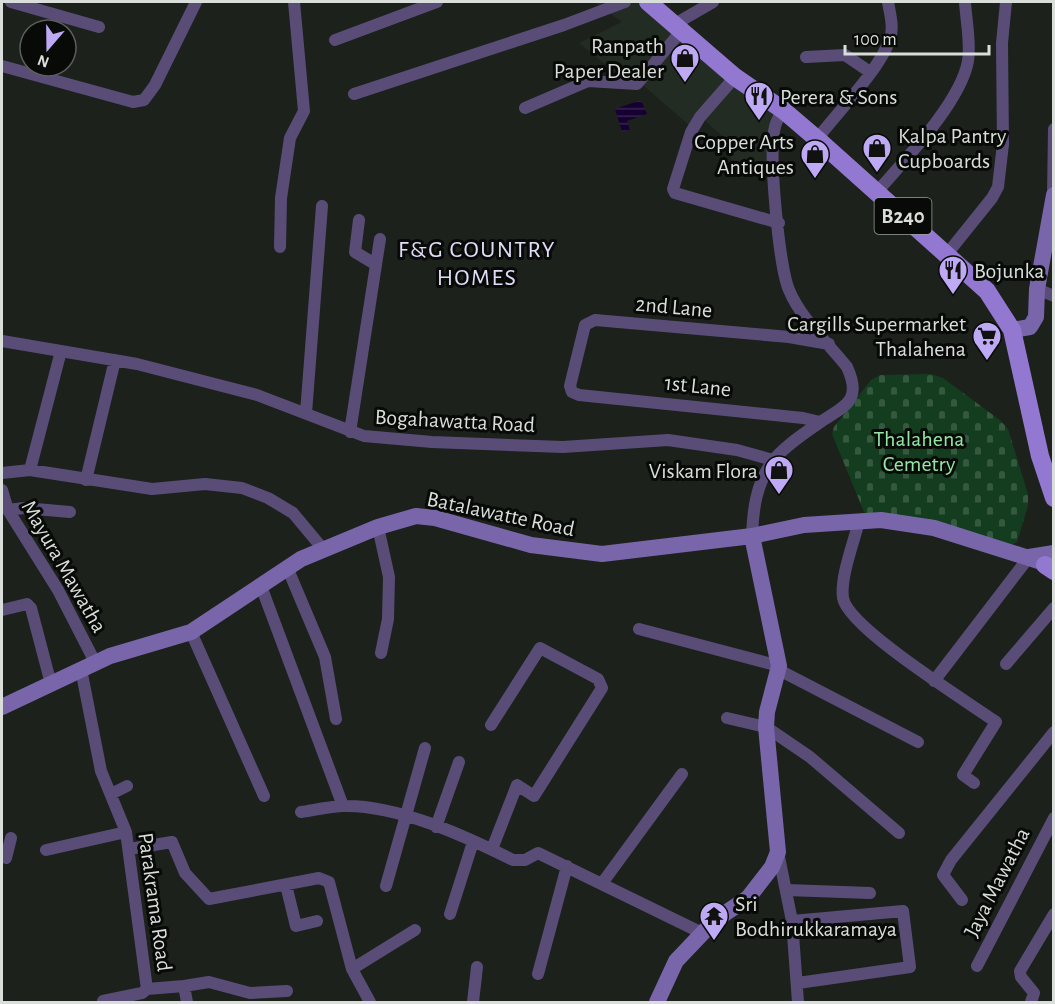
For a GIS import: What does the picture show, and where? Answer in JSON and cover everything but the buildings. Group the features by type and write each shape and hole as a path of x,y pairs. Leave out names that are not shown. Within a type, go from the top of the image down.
{"main road":[{"name":"B240","path":"654,4 735,77 783,110 817,139 987,291 1012,330 1040,456 1053,498"}],"street":[{"path":"11,2 99,27"},
{"path":"2,66 133,102 144,100 155,85 196,2"},
{"path":"280,247 281,198 290,138 304,111 294,2"},
{"path":"335,40 437,2"},
{"path":"354,94 564,25 625,2"},
{"path":"525,108 588,81 637,84 679,27 713,2"},
{"path":"817,139 870,72 889,40 892,27 888,2"},
{"path":"876,193 921,142 961,83 969,60 965,2"},
{"path":"947,254 992,198 998,187 1004,144 1002,43 1006,2"},
{"path":"806,57 845,54 870,72"},
{"path":"735,77 700,117 691,132 673,192 779,223"},
{"path":"783,110 775,127 772,164 782,269 789,291 801,312 847,367 852,377 853,393 846,408 820,422 773,460 758,490 753,513 752,536 779,668 767,712 766,727 778,852 792,921 798,1002"},
{"path":"1012,330 1030,327 1036,317 1037,289 1053,195 1053,137"},
{"path":"306,413 322,206"},
{"path":"358,220 355,252 375,264"},
{"path":"350,432 380,239"},
{"path":"1037,289 1053,296"},
{"name":"2nd Lane","path":"572,392 570,386 585,325 595,320 789,337 829,344"},
{"name":"Bogahawatta Road","path":"2,341 115,360 257,395 350,432 398,440 563,447 668,440 737,450 773,460"},
{"path":"30,470 61,351"},
{"path":"86,480 115,360"},
{"name":"1st Lane","path":"572,392 579,395 803,418 820,422"},
{"name":"Mayura Mawatha","path":"2,473 30,470 152,489 205,484 242,488 268,498 293,513 323,549"},
{"path":"4,500 24,508 70,512"},
{"name":"Mayura Mawatha","path":"4,500 58,590 88,666 101,771"},
{"name":"Batalawatte Road","path":"2,707 88,666 191,632 287,567 323,549 416,516 435,518 531,546 602,554 752,536 804,525 859,521 921,525 1047,562"},
{"path":"859,521 844,579 843,599 853,616 934,681 996,722 963,775 974,783"},
{"path":"378,528 389,577 388,619 381,653"},
{"path":"934,681 1047,562"},
{"path":"287,567 325,657 336,719"},
{"path":"261,586 343,806"},
{"path":"2,610 27,604 32,608 51,684"},
{"path":"1006,664 1053,608"},
{"path":"639,629 779,668 918,742"},
{"path":"191,632 264,796"},
{"path":"491,725 540,648 598,680 602,688 534,796 517,785 492,849"},
{"path":"727,718 766,727 810,757 899,833"},
{"path":"962,900 943,875 951,860 1053,732"},
{"path":"386,886 425,748"},
{"path":"436,827 459,762"},
{"name":"Parakrama Road","path":"101,771 126,832 147,989 184,986 187,1002"},
{"path":"603,882 682,774"},
{"path":"111,794 127,786"},
{"path":"301,812 343,806 380,810 436,827 492,849 513,860 525,860 538,853 603,882 702,933"},
{"name":"Jaya Mawatha","path":"977,966 1053,818"},
{"path":"46,850 126,832"},
{"path":"129,849 171,842 185,873 209,899 319,878 329,882 352,969 370,1002"},
{"path":"450,914 473,842"},
{"path":"657,1002 676,961 715,920 748,898 772,867 778,852"},
{"path":"538,974 567,866"},
{"path":"286,885 296,926 317,921"},
{"path":"787,890 870,892"},
{"path":"792,921 903,911 910,968 798,983"},
{"path":"1031,1002 1034,993 1021,977 1020,971 1053,914"},
{"path":"352,969 415,930"},
{"path":"473,1002 477,967"},
{"path":"184,986 208,982 250,993 287,991"},
{"path":"103,1001 142,993 147,989"}],"shaded area":[{"path":"594,2 643,2 778,112 770,172 730,159 734,147 701,117 690,126 628,72 622,78 579,43 622,22"},
{"path":"641,100 647,114 627,121 630,130 622,132 615,109"}],"green space":[{"name":"Thalahena Cemetry","path":"931,374 943,378 1001,421 1008,429 1028,494 1028,506 1017,542 1008,547 871,517 864,512 832,434 834,427 871,380 880,375"}],"place":[{"name":"Ranpath Paper Dealer","path":"685,84"},
{"name":"Perera & Sons","path":"759,122"},
{"name":"Kalpa Pantry Cupboards","path":"877,174"},
{"name":"Copper Arts Antiques","path":"815,180"},
{"name":"Bojunka","path":"953,296"},
{"name":"Cargills Supermarket Thalahena","path":"987,362"},
{"name":"Viskam Flora","path":"779,496"},
{"name":"Sri Bodhirukkaramaya","path":"714,942"}],"district":[{"name":"F&G COUNTRY HOMES","path":"477,263"}]}
